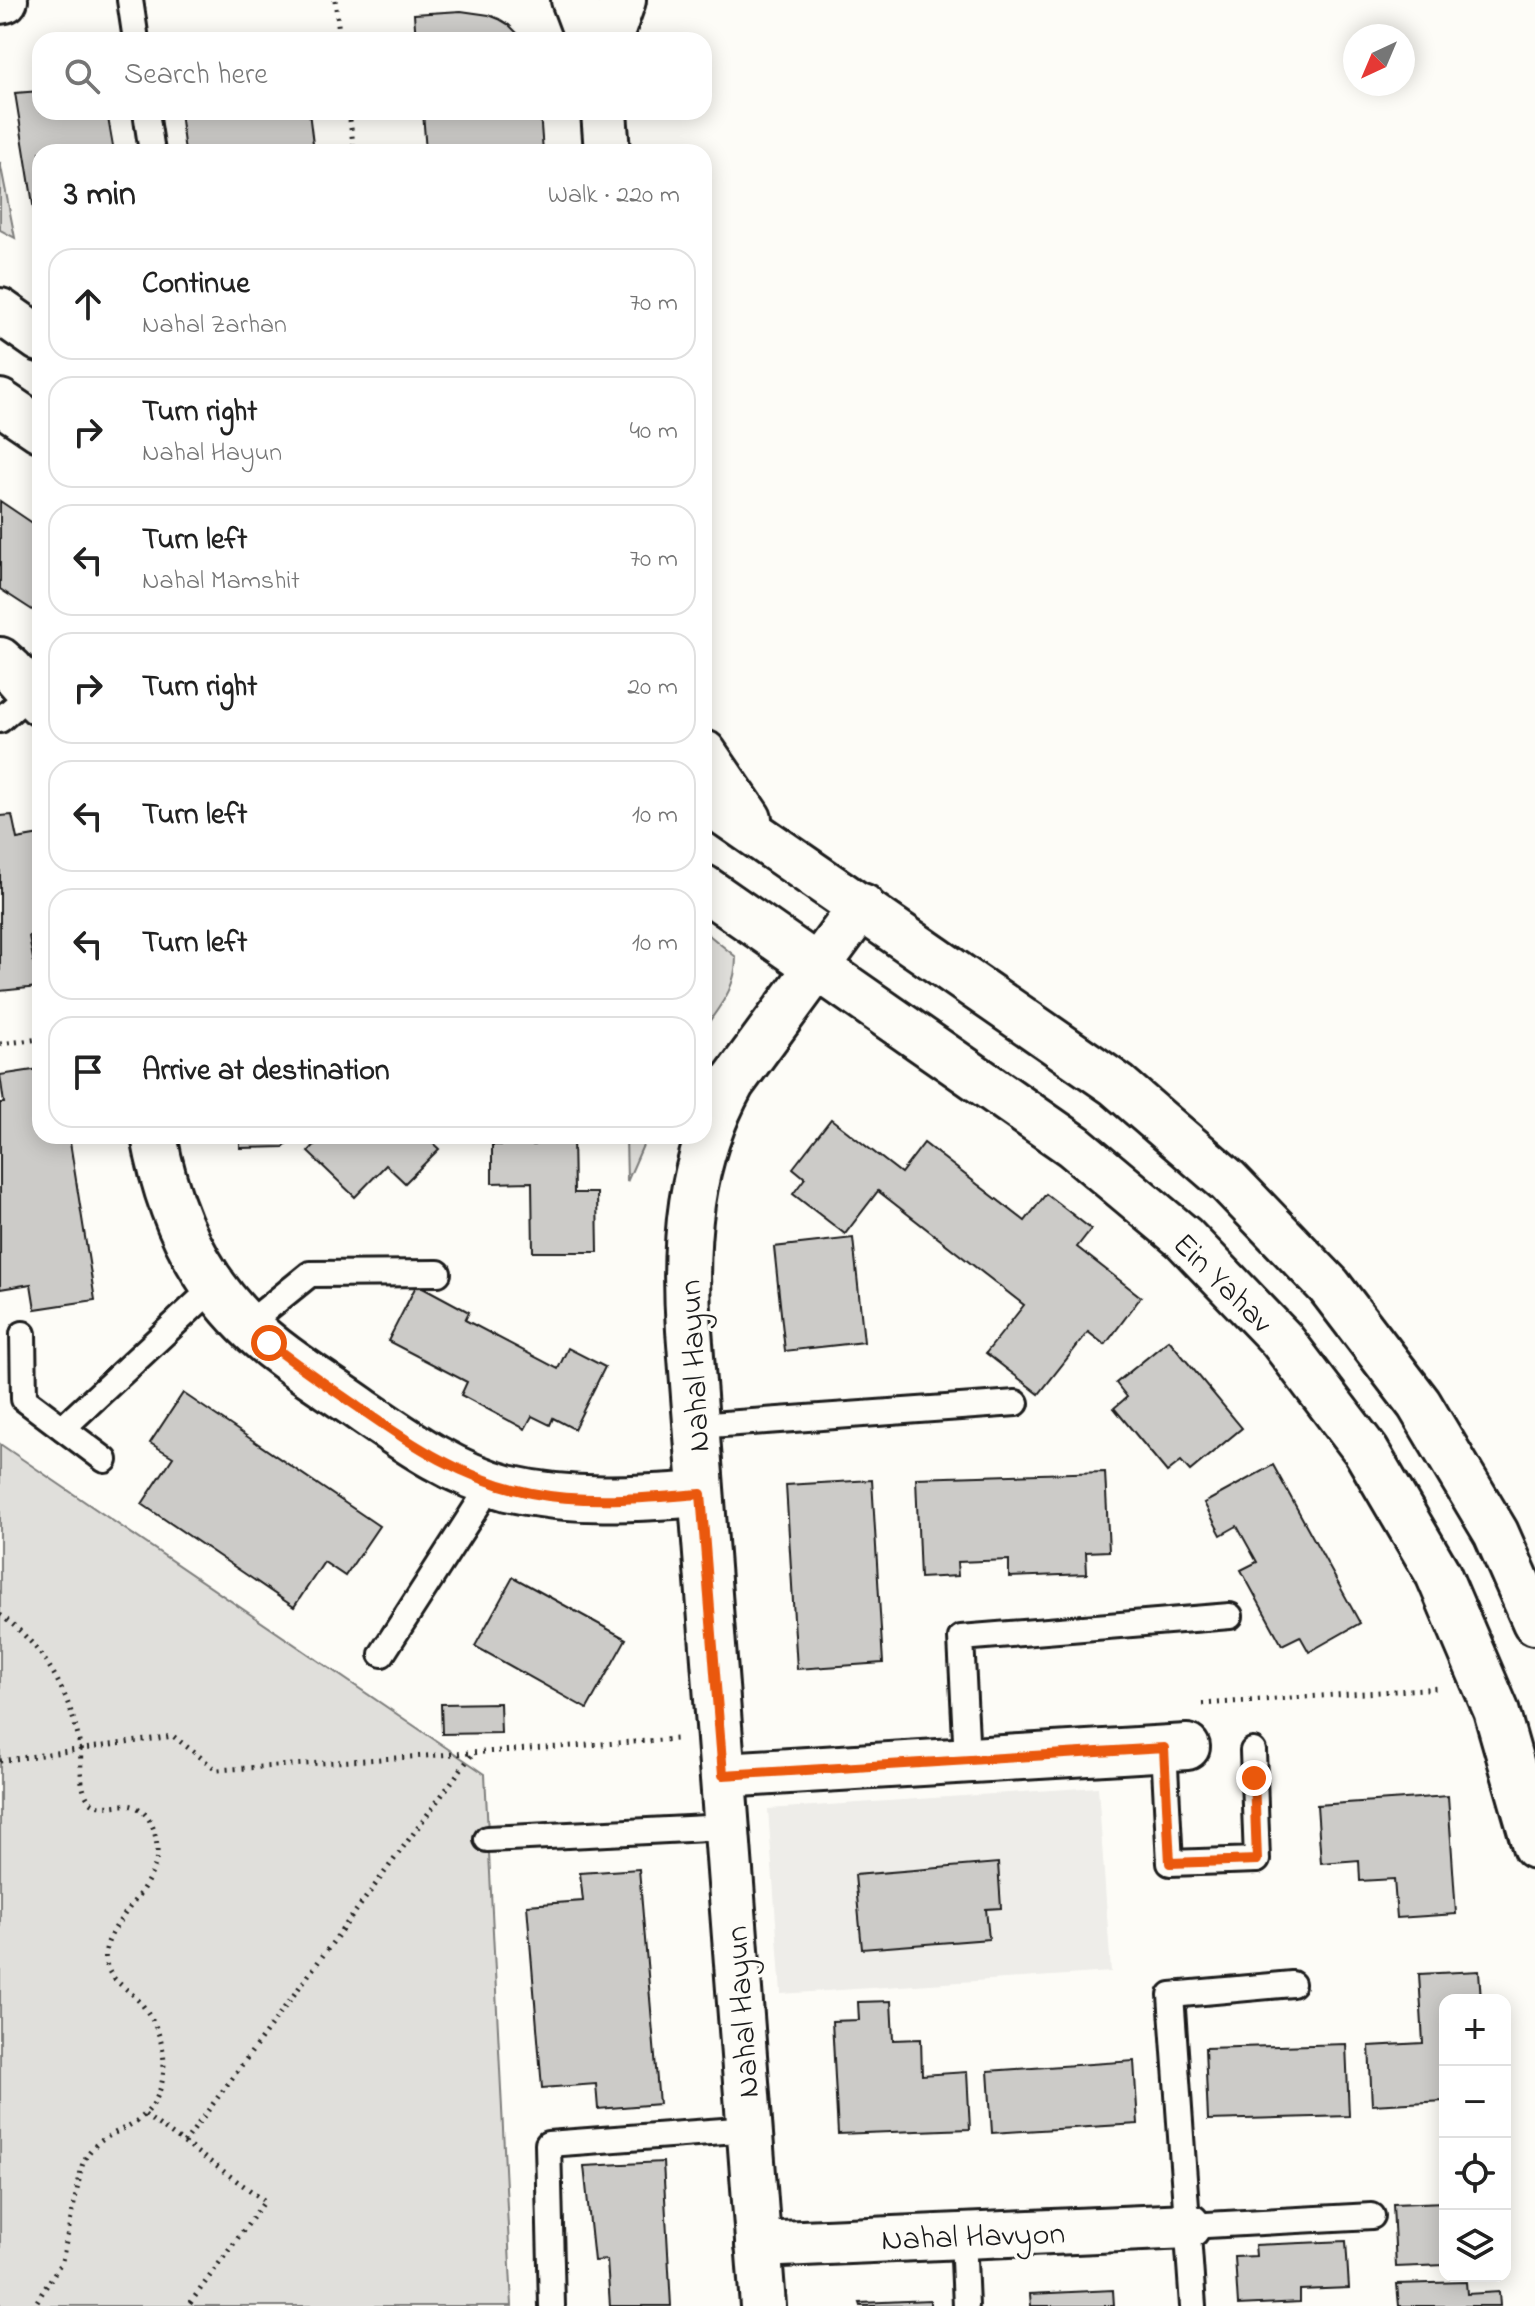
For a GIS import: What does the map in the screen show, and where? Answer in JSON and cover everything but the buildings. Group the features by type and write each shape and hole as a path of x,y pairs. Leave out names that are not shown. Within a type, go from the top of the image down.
{"street":[{"path":"574,0 586,32"},
{"path":"612,32 623,0"},
{"path":"605,120 606,144"},
{"path":"0,311 32,333"},
{"path":"0,402 32,424"},
{"path":"0,660 24,705"},
{"path":"712,765 764,840"},
{"path":"712,804 1117,1085 1228,1181 1329,1286 1419,1404 1496,1533 1535,1622"},
{"name":"Ein Yahav","path":"712,894 1074,1146 1184,1238 1281,1339 1366,1451 1438,1574 1496,1710 1535,1846"},
{"name":"Nahal Hayun","path":"712,1123 732,1083 862,906"},
{"path":"155,1144 160,1169 180,1228 214,1287 247,1325 293,1362 416,1447 446,1464 492,1483 532,1493 615,1499 701,1494"},
{"name":"Nahal Hayun","path":"705,1144 691,1209 687,1305 763,2306"},
{"path":"723,1775 1175,1747"},
{"name":"Nahal Havyon","path":"758,2245 1188,2226"}],"lane":[{"path":"130,0 135,32"},
{"path":"147,120 151,144"},
{"path":"247,1325 310,1274 438,1273"},
{"path":"63,1428 214,1287"},
{"path":"23,1334 24,1399 105,1460"},
{"path":"696,1426 1016,1403"},
{"path":"382,1654 492,1483"},
{"path":"967,1760 961,1638 1230,1616"},
{"path":"1175,1747 1170,1863 1257,1860 1253,1751"},
{"path":"487,1839 727,1827"},
{"path":"1193,2306 1171,1995 1292,1984"},
{"path":"552,2306 548,2144 750,2129"},
{"path":"1188,2226 1372,2216"},
{"path":"963,2236 966,2306"}],"path":[{"path":"335,0 339,32"},
{"path":"350,120 353,144"},
{"path":"0,1044 32,1040"},
{"path":"0,1615 12,1622 36,1647 56,1677 71,1710 80,1750 83,1784 91,1802 100,1806 132,1806 144,1812 154,1829 157,1851 155,1865 138,1897 114,1929 105,1953 109,1973 141,2003 159,2034 164,2068 156,2101 130,2127 100,2141 87,2154 62,2261 34,2306"},
{"path":"184,2143 473,1753"},
{"path":"145,2115 265,2201 188,2306"}],"shaded area":[{"path":"0,162 15,238 0,230"},
{"path":"712,938 736,957 733,978 712,1018"},
{"path":"626,1144 644,1144 627,1182"},
{"path":"0,1444 485,1774 512,2306 0,2306"},
{"path":"1098,1787 1111,1972 781,1994 768,1809"}],"route":[{"path":"269,1343 416,1447 475,1477 504,1487 560,1497 615,1499 701,1494 723,1775 1164,1748 1170,1863 1257,1860 1254,1778"}]}
